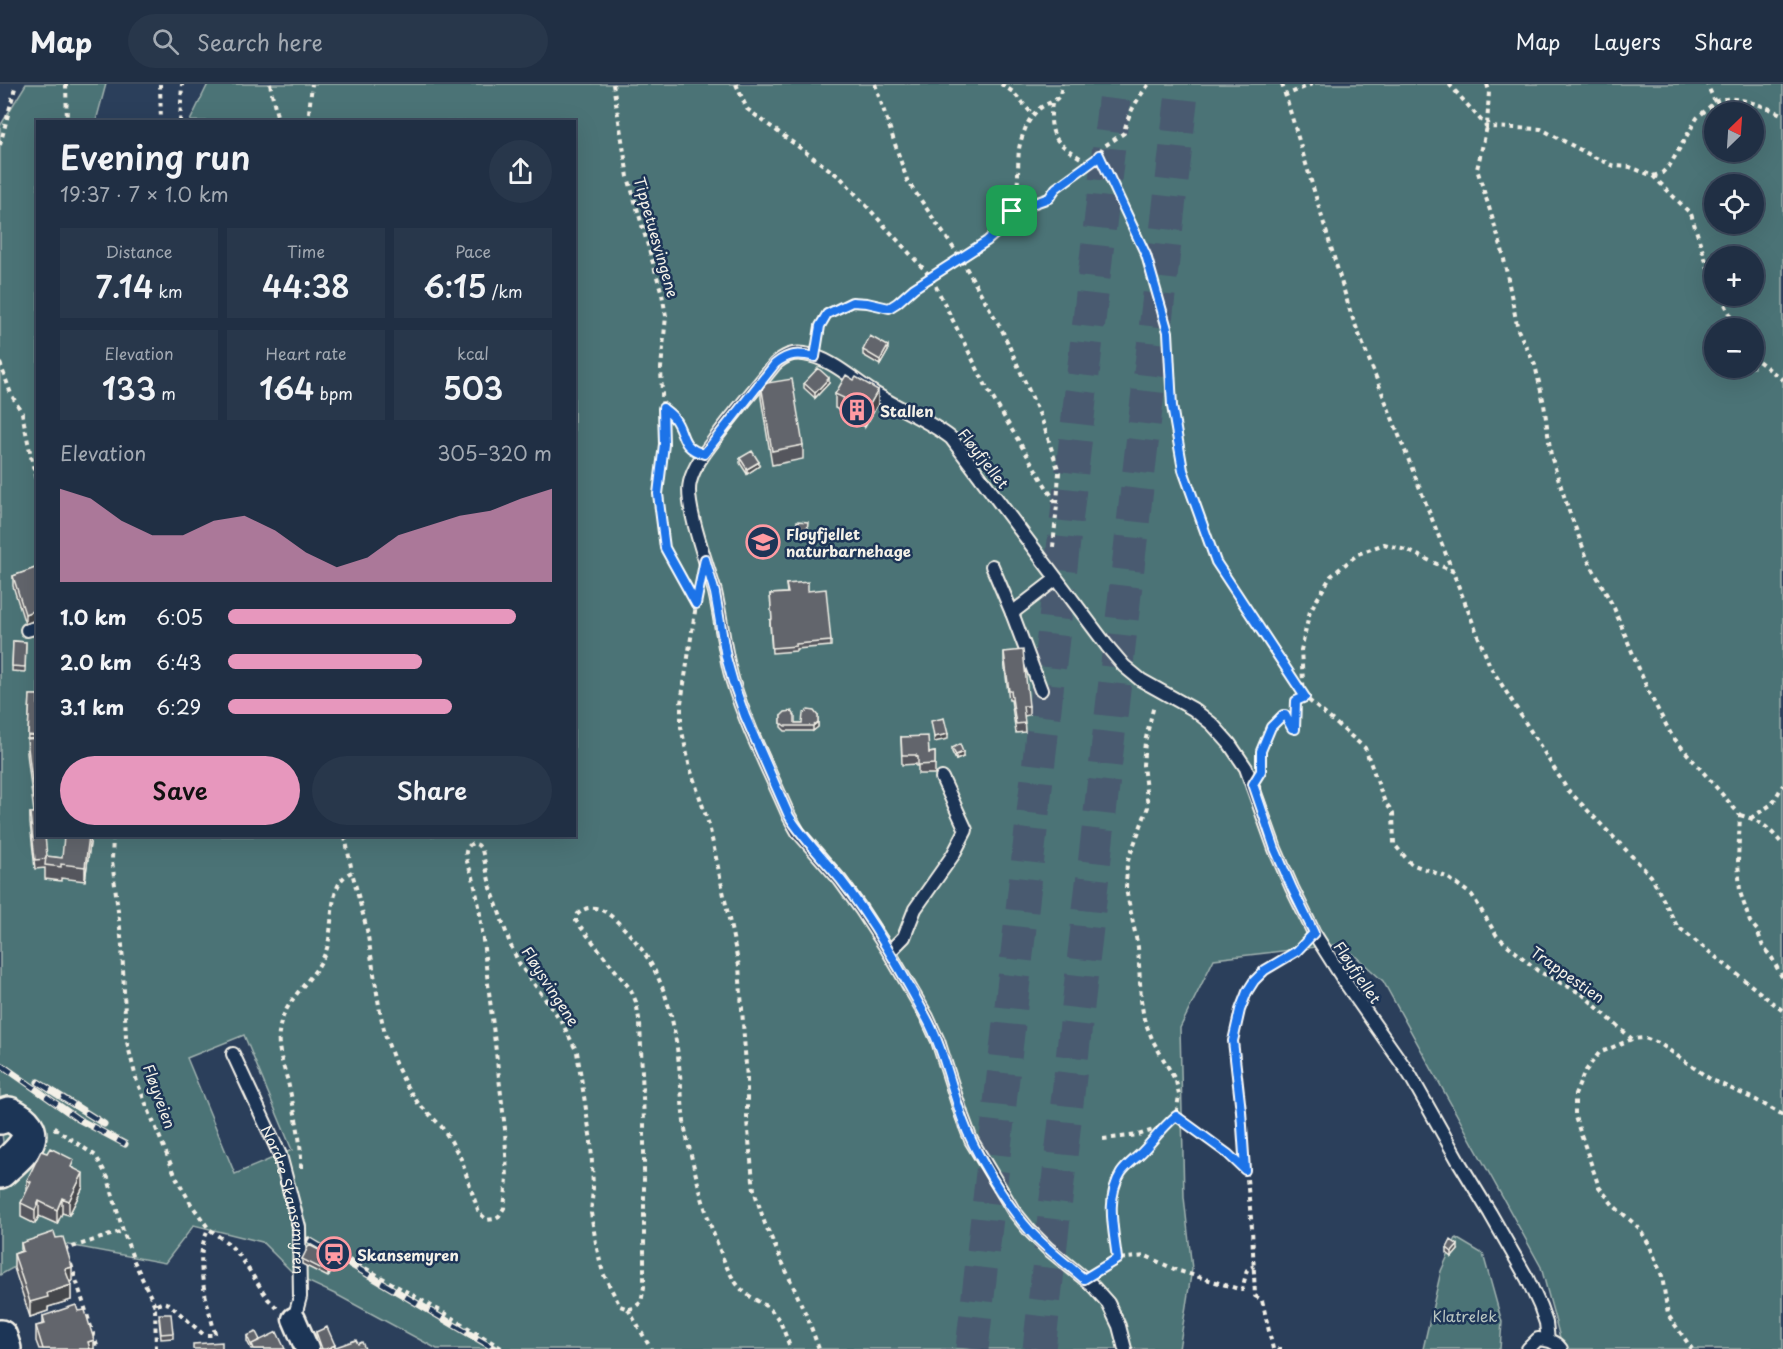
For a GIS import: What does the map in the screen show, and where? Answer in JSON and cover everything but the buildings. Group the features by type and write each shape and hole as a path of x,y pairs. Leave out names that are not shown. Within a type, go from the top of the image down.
{"street":[{"path":"0,1117 9,1114 16,1117 25,1124 28,1131 28,1142 25,1148 0,1171"},
{"path":"294,1319 307,1349"},
{"path":"0,1337 4,1349"}],"lane":[{"name":"Fløyfjellet","path":"1125,1349 1119,1326 1108,1303 1030,1231 1013,1210 971,1140 938,1041 927,1017 889,951 840,879 808,844 789,816 745,716 733,682 726,657 715,593 690,504 689,483 704,454 782,357 803,354 832,364 877,395 935,426 951,438 1124,666 1141,680 1193,709 1212,724 1229,743 1246,768 1275,849 1314,933 1410,1075 1491,1213 1540,1306 1546,1323 1548,1340"},
{"path":"992,566 1041,690"},
{"path":"1012,613 1053,575"},
{"path":"889,951 904,937 915,909 953,855 966,830 942,778"},
{"name":"Nordre Skansemyren","path":"233,1054 280,1155 299,1227 300,1297 294,1319"},
{"path":"1528,1349 1538,1339 1557,1343 1561,1349"}],"path":[{"path":"0,145 16,84"},
{"path":"66,84 67,120"},
{"path":"160,84 161,120"},
{"path":"180,120 182,84"},
{"path":"270,84 278,120"},
{"path":"308,120 312,84"},
{"name":"Tippetuesvingene","path":"613,84 628,177 666,315 661,368 664,444 658,494 665,548 696,604"},
{"path":"736,84 747,109 841,178 931,278 988,390 1057,505"},
{"path":"875,84 907,180 961,259 1002,330 1042,420 1059,472 1053,575"},
{"path":"1001,84 1013,92 1033,115"},
{"path":"815,357 820,326 827,314 852,302 889,308 996,233 1012,211 1017,194 1019,147 1027,125 1042,107 1057,100 1062,84"},
{"path":"1012,211 1049,198 1056,188 1090,164 1103,147 1124,133 1125,124 1135,104 1149,84"},
{"path":"1282,84 1351,314 1490,666 1567,789 1651,876 1677,926 1783,1011"},
{"path":"1284,96 1312,84"},
{"path":"1449,84 1487,127 1541,129 1614,166 1630,167 1653,176 1691,214 1704,255"},
{"path":"1487,84 1489,91 1487,127 1477,169 1502,249 1518,330 1535,365 1544,404 1551,456 1587,558 1614,608 1649,693 1672,736 1740,815 1767,825 1783,845"},
{"path":"1707,84 1715,102 1720,99 1753,102"},
{"path":"1052,103 1049,121 1055,139 1090,164"},
{"path":"1764,107 1783,115"},
{"path":"1653,176 1670,165 1697,118 1704,112"},
{"name":"Trappestien","path":"1099,155 1146,255 1168,332 1172,406 1183,470 1216,562 1305,697 1365,748 1384,801 1393,813 1394,844 1411,864 1447,877 1472,895 1497,936 1538,972 1582,994 1632,1039"},
{"path":"0,363 11,394 22,413 36,480"},
{"path":"1764,365 1783,380"},
{"path":"663,408 674,418 688,446 704,454"},
{"path":"1253,784 1261,771 1261,751 1271,727 1285,715 1292,728 1295,729 1296,701 1305,697 1301,651 1310,611 1331,576 1358,554 1384,544 1409,550 1454,572"},
{"path":"705,559 681,703 681,727 690,768 709,825 739,966 747,1080 747,1121 754,1190 765,1224 819,1349"},
{"path":"1117,1259 1112,1211 1114,1189 1124,1169 1176,1116 1179,1095 1176,1081 1144,1019 1138,947 1126,889 1128,863 1148,807 1143,765 1145,742 1158,690"},
{"path":"1750,818 1772,804 1783,785"},
{"path":"1740,815 1738,878 1740,892 1750,922 1757,930 1763,947 1772,958 1783,979"},
{"name":"Fløyveien","path":"113,837 112,860 122,945 126,1038 137,1082 176,1177 191,1204 209,1228 240,1256 272,1304 294,1319"},
{"path":"301,1174 294,1109 279,1048 279,1032 289,1004 316,970 326,952 331,934 335,890 341,880 352,872 345,837"},
{"name":"Fløysvingene","path":"352,872 367,930 380,1012 395,1063 413,1095 441,1126 461,1159 479,1214 487,1220 494,1219 504,1208 506,1195 505,1129 479,906 466,859 466,850 469,845 478,844 482,850 490,885 510,944 520,965 560,1019 577,1052 591,1141 591,1213 597,1248 603,1273 614,1296 620,1306 628,1309"},
{"path":"651,1349 628,1309 634,1308 641,1302 644,1287 644,1121 640,1024 631,990 576,921 576,916 581,910 595,906 604,910 620,924 640,946 662,984 669,1005 675,1038 685,1130 711,1228 727,1269 736,1283 747,1294 766,1304 778,1318 790,1349"},
{"path":"1282,1349 1273,1349 1262,1300 1255,1296 1252,1228 1233,1041 1240,1010 1254,981 1265,970 1297,951 1314,933"},
{"path":"1692,1349 1668,1315 1662,1276 1650,1244 1638,1227 1614,1206 1599,1187 1575,1117 1575,1095 1584,1073 1599,1053 1632,1039 1645,1038 1659,1043 1710,1079 1783,1115"},
{"path":"1176,1116 1228,1154 1245,1170"},
{"path":"50,1125 96,1156 108,1178 134,1261 155,1306 156,1349"},
{"path":"1103,1139 1138,1135 1164,1127"},
{"path":"155,1306 163,1302 169,1304 204,1335 214,1335 201,1268 202,1243 209,1228"},
{"path":"98,1349 66,1249 123,1231"},
{"path":"342,1255 503,1349"},
{"path":"1084,1279 1117,1259 1146,1256 1176,1270 1242,1290 1247,1270 1254,1266"}],"green space":[{"path":"26,84 106,84 96,120 36,120 36,837 576,837 576,120 190,120 208,84 1783,84 1783,1349 1563,1349 1541,1267 1383,981 1342,944 1214,959 1180,1028 1184,1197 1192,1269 1179,1349 437,1349 339,1296 296,1276 262,1242 194,1225 165,1263 58,1243 0,1275 0,1149 3,1142 0,1116 0,126","holes":["244,1035 292,1150 235,1174 187,1058"]},
{"name":"Klatrelek","path":"1456,1238 1483,1254 1502,1322 1500,1349 1423,1349 1441,1271"}],"tunnel":[{"path":"972,1349 1116,84"},
{"path":"1039,1349 1183,84"}],"railway":[{"path":"0,1064 78,1119 125,1144"},
{"path":"38,1082 104,1124"},
{"path":"309,1240 495,1349"}],"place":[{"name":"Stallen","path":"857,410"},
{"name":"Fløyfjellet naturbarnehage","path":"763,542"},
{"name":"Skansemyren","path":"334,1254"}],"route":[{"path":"1099,155 1146,255 1168,332 1172,406 1183,470 1216,562 1305,697 1296,701 1295,729 1292,728 1285,715 1271,727 1261,751 1261,771 1253,784 1275,849 1314,933 1297,951 1265,970 1254,981 1240,1010 1233,1041 1245,1170 1228,1154 1176,1116 1120,1174 1114,1189 1112,1211 1117,1259 1084,1279 1047,1248 1013,1210 971,1140 938,1041 927,1017 889,951 861,909 840,879 798,832 789,816 745,716 733,682 726,657 715,593 705,559 696,604 665,548 658,494 664,444 663,408 674,418 688,446 704,454 782,357 803,354 815,357 820,326 827,314 852,302 889,308 914,288 987,241 1012,211 1049,198 1056,188 1099,155"}]}
